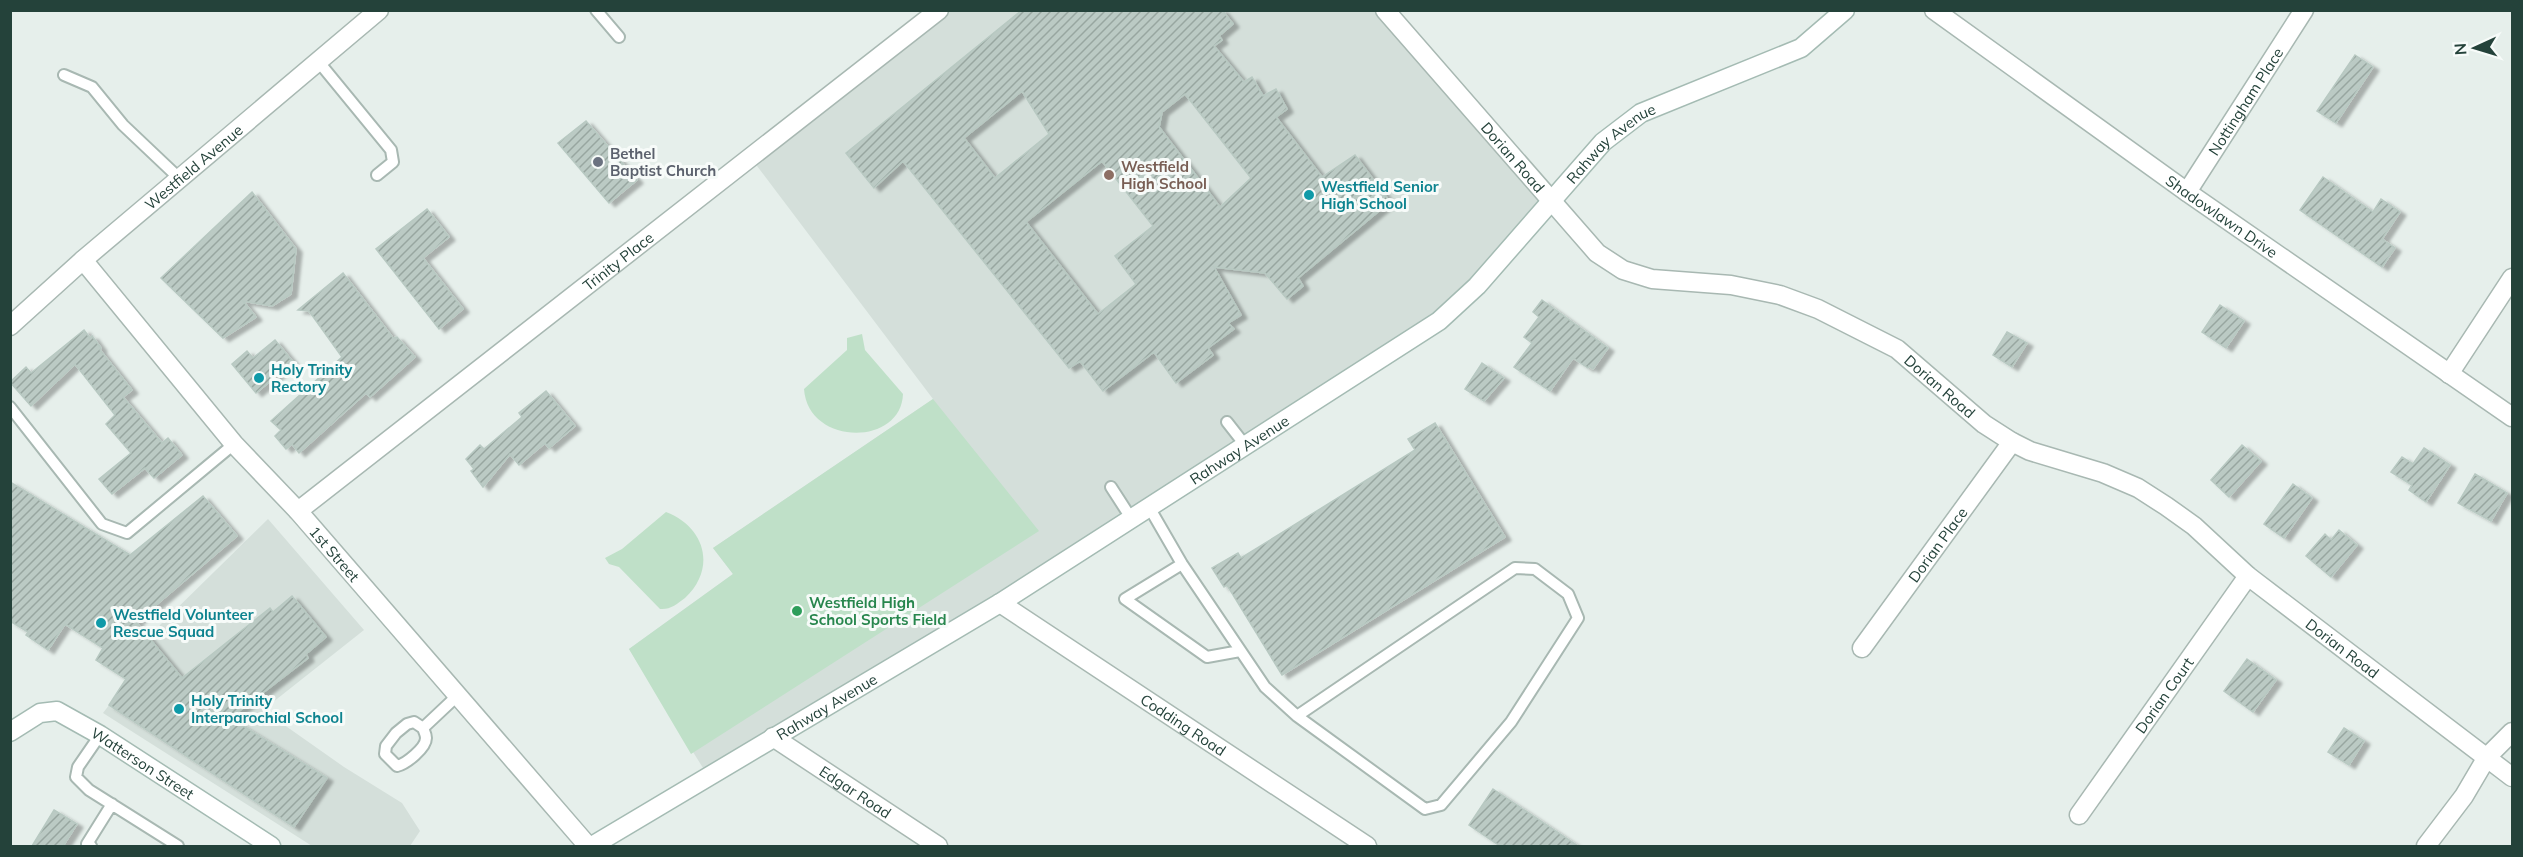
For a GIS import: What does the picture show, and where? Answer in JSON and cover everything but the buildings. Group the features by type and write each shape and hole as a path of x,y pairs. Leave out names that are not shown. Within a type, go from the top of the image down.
{"street":[{"name":"Westfield Avenue","path":"10,326 83,260 379,10"},
{"name":"Trinity Place","path":"298,511 939,10"},
{"name":"Dorian Road","path":"1385,10 1597,253 1623,270 1652,279 1731,285 1780,295 1855,326 1897,349 1984,424 2012,442 2031,451 2103,473 2138,488 2194,526 2248,576 2512,777"},
{"name":"Rahway Avenue","path":"590,846 1000,603 1439,321 1477,286 1602,142 1641,113 1801,48 1845,10"},
{"name":"Shadowlawn Drive","path":"1934,10 2187,192 2512,417"},
{"name":"Nottingham Place","path":"2187,192 2304,10"},
{"name":"1st Street","path":"83,260 234,444 298,511 590,846"},
{"path":"2449,374 2512,278"},
{"name":"Dorian Place","path":"1862,648 2012,442"},
{"name":"Dorian Court","path":"2079,814 2248,576"},
{"name":"Codding Road","path":"1000,603 1356,844"},
{"name":"Watterson Street","path":"10,732 40,713 57,711 100,735 272,846"},
{"path":"2426,846 2463,796 2487,757 2512,732"},
{"name":"Edgar Road","path":"773,737 938,846"}],"lane":[{"path":"596,10 619,37"},
{"path":"318,61 391,150 393,162 377,175"},
{"path":"64,75 92,87 123,125 180,179"},
{"path":"10,407 102,524 126,533 234,444"},
{"path":"1227,422 1245,445"},
{"path":"1111,487 1131,518"},
{"path":"1149,507 1182,564 1265,687 1297,716 1425,809 1441,805 1511,722 1578,618 1568,594 1535,569 1515,568 1297,716"},
{"path":"1182,564 1125,599 1207,657 1240,651"},
{"path":"423,728 457,696"},
{"path":"100,735 78,767 76,777 89,790 178,846"},
{"path":"91,846 87,844 112,804"}],"shaded area":[{"path":"935,11 1385,11 1551,201 1439,321 708,776 629,649 733,574 713,548 933,399 751,158"},
{"path":"268,519 364,630 263,710 344,767 402,803 420,831 410,846 312,846 103,713 123,687 160,625"}],"green space":[{"path":"862,334 865,350 903,394 898,411 887,424 872,431 854,433 837,430 821,421 809,408 804,389 847,350 847,338"},
{"name":"Westfield High School Sports Field","path":"933,399 1039,531 691,754 629,649 733,574 713,548"},
{"path":"666,512 679,519 698,538 703,562 701,574 695,586 685,598 670,608 660,609 619,567 609,564 605,558 622,549"}],"place":[{"name":"Bethel Baptist Church","path":"598,162"},
{"name":"Westfield High School","path":"1109,175"},
{"name":"Westfield Senior High School","path":"1309,195"},
{"name":"Holy Trinity Rectory","path":"259,378"},
{"name":"Westfield High School Sports Field","path":"797,611"},
{"name":"Westfield Volunteer Rescue Squad","path":"101,623"},
{"name":"Holy Trinity Interparochial School","path":"179,709"}]}
